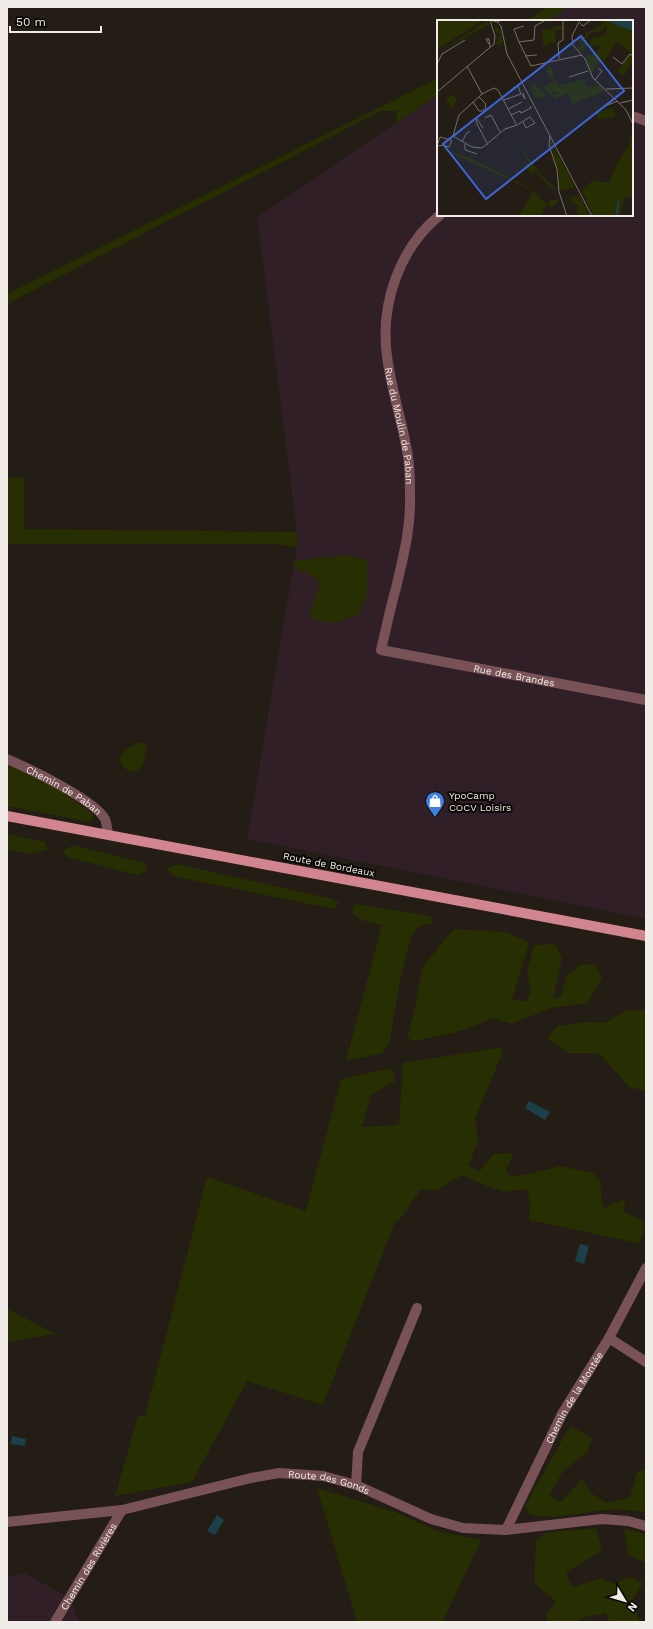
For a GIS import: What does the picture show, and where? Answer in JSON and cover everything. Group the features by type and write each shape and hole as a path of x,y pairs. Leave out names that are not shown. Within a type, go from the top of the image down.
{"main road":[{"name":"Route de Bordeaux","path":"7,816 646,936"}],"street":[{"path":"633,118 646,121"},
{"name":"Rue du Moulin de Paban","path":"381,650 408,537 410,497 408,458 387,357 385,335 387,313 394,281 400,268 413,245 439,216"},
{"name":"Rue des Brandes","path":"381,650 646,700"},
{"name":"Chemin de Paban","path":"7,759 40,773 90,805 104,818 108,834"},
{"name":"Chemin de la Montée","path":"506,1530 562,1414 609,1338 646,1268"},
{"path":"356,1485 358,1452 417,1308"},
{"path":"609,1338 646,1362"},
{"name":"Route des Gonds","path":"7,1522 122,1510 251,1478 279,1473 323,1476 356,1485 431,1519 463,1528 506,1530 602,1519 646,1526"},
{"name":"Chemin des Rivières","path":"55,1622 122,1510"}],"shaded area":[{"path":"559,7 646,7 646,919 247,839 298,540 257,217 437,96 437,216 633,216 633,20 543,20"},
{"path":"25,1573 70,1599 79,1622 7,1622 7,1577"}],"green space":[{"path":"547,7 568,7 548,20 527,20"},
{"path":"437,79 437,96 396,123 397,111 381,111 7,304 7,294"},
{"path":"24,477 24,529 293,532 297,530 297,548 279,544 7,544 7,478"},
{"path":"349,555 367,560 367,595 357,616 331,623 309,618 320,582 306,572 296,570 294,561"},
{"path":"142,742 147,747 143,765 135,772 127,770 119,759 129,748"},
{"path":"7,762 38,775 93,814 93,818 90,822 7,806"},
{"path":"7,834 45,842 48,850 30,854 7,849"},
{"path":"73,845 145,863 148,871 137,875 67,857 62,852"},
{"path":"177,864 333,899 339,903 334,909 172,876 167,869"},
{"path":"355,904 431,916 432,924 421,925 411,936 400,980 390,1040 383,1053 346,1061 382,925 361,920 352,912"},
{"path":"454,929 507,932 529,943 512,1000 526,1001 531,992 527,972 534,945 555,944 562,958 553,999 561,996 566,976 581,964 595,965 602,978 587,1003 551,1008 512,1024 491,1018 463,1030 413,1041 407,1037 414,1012 423,966"},
{"path":"646,1009 646,1091 629,1087 599,1053 568,1053 547,1038 558,1026 586,1022 605,1023 625,1011"},
{"path":"503,1047 502,1054 475,1119 478,1142 468,1166 480,1171 494,1154 514,1153 506,1171 511,1177 560,1166 593,1173 600,1181 603,1208 625,1199 624,1212 644,1221 643,1235 638,1243 529,1220 530,1205 527,1189 505,1192 462,1175 437,1190 421,1189 402,1217 395,1222 323,1405 247,1381 192,1482 115,1496 138,1416 145,1416 207,1177 306,1211 341,1079 392,1068 395,1081 371,1095 362,1127 399,1125 403,1063"},
{"path":"7,1309 56,1334 7,1342"},
{"path":"570,1426 592,1438 588,1451 563,1471 549,1496 561,1502 582,1479 591,1493 607,1503 630,1497 637,1472 646,1470 646,1512 613,1509 554,1517 530,1515 525,1506"},
{"path":"317,1488 398,1513 437,1531 481,1540 444,1619 444,1622 357,1622"},
{"path":"596,1528 602,1551 566,1572 572,1587 602,1578 614,1584 630,1577 643,1583 632,1601 640,1622 609,1622 606,1613 581,1618 579,1622 548,1622 546,1615 556,1602 534,1582 536,1541 546,1533"},
{"path":"624,1529 646,1534 646,1563 628,1555"}],"water":[{"path":"529,1101 550,1112 545,1120 525,1108"},
{"path":"580,1244 589,1246 584,1264 575,1261"},
{"path":"12,1436 26,1439 25,1446 11,1444"},
{"path":"217,1515 224,1520 215,1535 207,1531"}],"place":[{"name":"YpoCamp COCV Loisirs","path":"435,818"}]}
